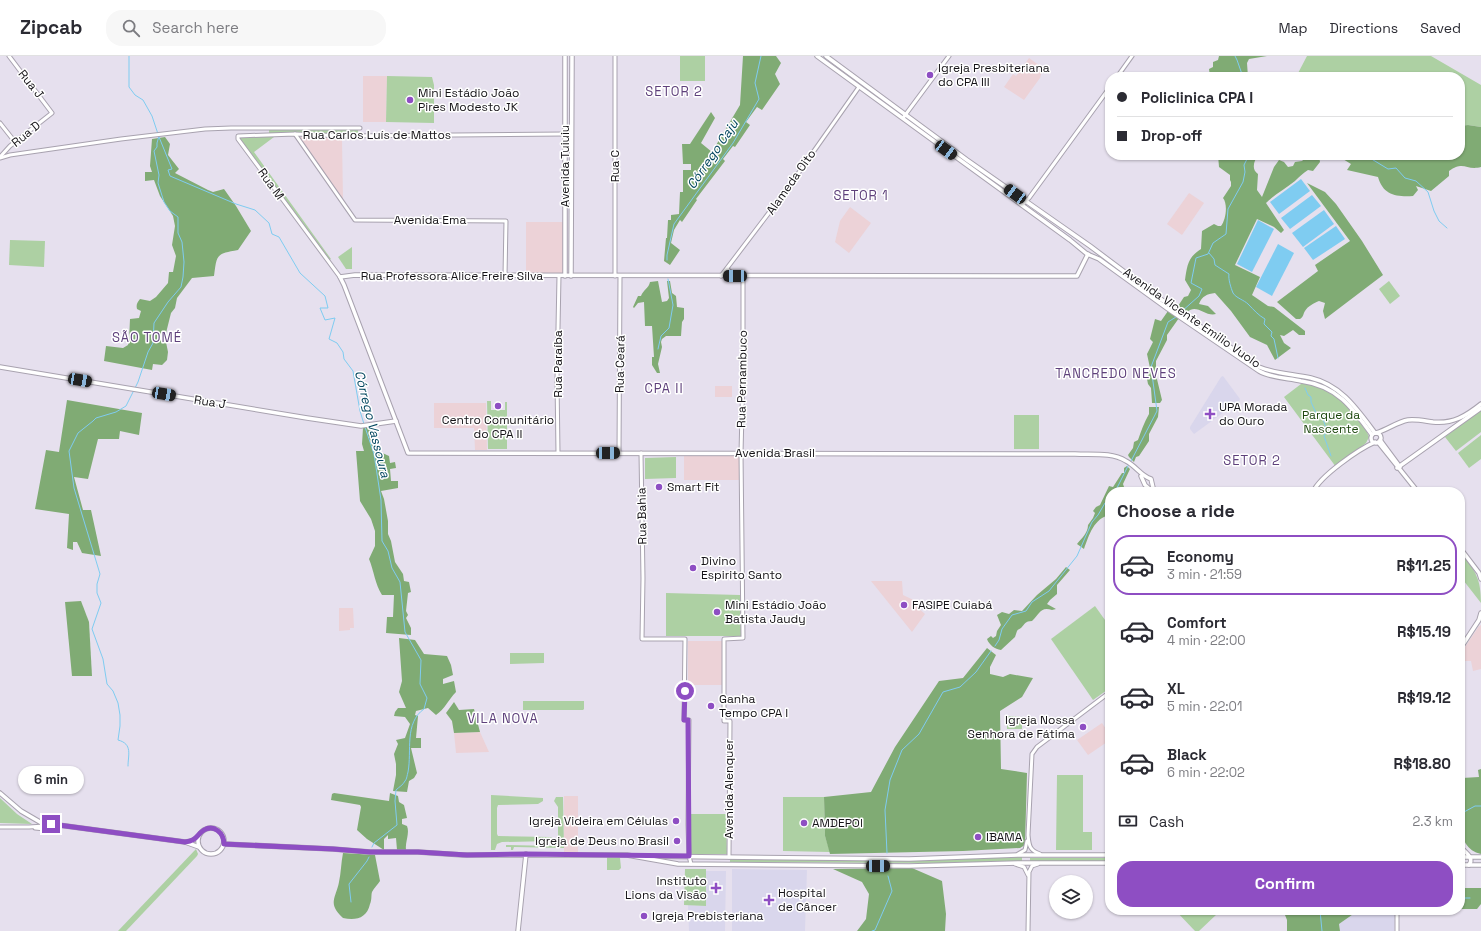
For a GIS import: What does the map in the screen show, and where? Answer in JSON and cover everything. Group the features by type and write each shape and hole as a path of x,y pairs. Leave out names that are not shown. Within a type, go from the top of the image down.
{"main road":[{"name":"Avenida Tuiuiu","path":"565,56 565,276"},
{"name":"Avenida Tuiuiu","path":"571,276 572,56"},
{"path":"817,56 1024,203"},
{"path":"826,56 1024,203"},
{"path":"565,170 571,171"},
{"name":"Avenida Vicente Emilio Vuolo","path":"1024,203 1093,248 1175,311"},
{"name":"Avenida Vicente Emilio Vuolo","path":"1024,203 1084,251 1099,259 1185,318 1259,366 1268,370 1311,378 1335,388 1349,399 1374,435"},
{"path":"1084,251 1085,247 1088,245"},
{"path":"1089,254 1093,248"},
{"name":"Rua Professora Alice Freire Silva","path":"340,277 1078,276 1089,254"},
{"path":"340,277 396,421"},
{"name":"Rua J","path":"0,367 362,426 396,421"},
{"path":"1316,487 1322,479 1365,446 1374,435 1410,420 1444,422 1455,421 1466,416 1481,404"},
{"path":"1398,467 1481,408"},
{"name":"Avenida Brasil","path":"396,421 408,453 1113,455 1126,461 1144,476 1152,480 1153,487"},
{"path":"1374,435 1380,435 1378,442"},
{"path":"1374,435 1372,441 1378,442 1414,487"},
{"path":"1365,446 1378,442"},
{"name":"Avenida Brasil","path":"1137,470 1147,487"},
{"path":"1465,555 1481,579"},
{"path":"1465,641 1479,620 1481,613"},
{"path":"0,793 21,811 52,828 51,830"},
{"path":"46,825 73,826 185,842 199,847 205,853 213,854 219,852 224,844 222,835 216,829 212,828 205,830 192,841 185,842"},
{"path":"46,825 48,831 58,827 73,826"},
{"path":"199,836 199,847"},
{"path":"224,844 370,852 418,852 467,855 526,854 909,859 1015,855 1105,856"},
{"path":"1465,851 1471,857 1472,861 1469,865"},
{"path":"518,931 526,854"},
{"path":"636,856 678,864 909,866 1011,863 1105,864"},
{"path":"663,861 665,856"},
{"path":"1465,857 1481,857"},
{"path":"1465,865 1481,865"}],"street":[{"name":"Rua J","path":"9,56 52,113"},
{"name":"Rua C","path":"615,56 615,276"},
{"path":"903,118 949,56"},
{"path":"1121,72 1132,56"},
{"name":"Alameda Oito","path":"721,276 785,191 859,87"},
{"path":"1024,203 1105,94"},
{"name":"Rua D","path":"0,158 15,142 52,113"},
{"path":"0,123 15,142"},
{"name":"Rua Carlos Luís de Mattos","path":"0,158 10,155 121,139 231,128 360,128"},
{"name":"Rua Carlos Luís de Mattos","path":"294,134 344,136 565,134"},
{"name":"Rua Carlos Luís de Mattos","path":"294,134 355,220"},
{"name":"Rua M","path":"294,134 241,135 238,136 238,139 340,277"},
{"name":"Avenida Ema","path":"355,220 506,221 505,276"},
{"path":"727,269 735,276"},
{"name":"Rua Paraíba","path":"558,453 557,380 559,276"},
{"name":"Rua Ceará","path":"618,453 620,276"},
{"name":"Rua Pernambuco","path":"730,721 724,721 724,639 743,638 741,453 743,276"},
{"name":"Rua Bahia","path":"641,453 643,578 642,639 685,638 684,720 688,720 689,856"},
{"path":"1015,855 1025,850 1028,835 1032,754 1037,747 1105,696"},
{"name":"Avenida Alenquer","path":"729,857 730,721"},
{"path":"0,827 29,827 46,825"},
{"path":"1028,835 1030,848 1032,851 1042,855"},
{"path":"689,856 691,864"},
{"path":"1011,863 1024,867 1028,877"},
{"path":"1028,931 1028,877 1032,866 1042,863"},
{"path":"1397,915 1397,931"}],"shaded area":[{"path":"1029,58 1043,68 1040,78 1024,100 1004,87 1013,74 1016,76"},
{"path":"363,76 387,76 386,122 363,122"},
{"path":"298,137 342,138 343,199 342,198"},
{"path":"1189,193 1204,203 1182,235 1167,224"},
{"path":"850,207 871,223 849,253 835,242 840,221"},
{"path":"526,222 564,222 564,274 526,274"},
{"name":"UPA Morada do Ouro","path":"1223,376 1240,399 1239,401 1194,434 1190,427"},
{"path":"715,386 732,386 732,397 715,397"},
{"path":"434,403 486,403 487,450 475,450 474,428 434,428"},
{"path":"684,456 739,456 739,480 684,480"},
{"name":"FASIPE Cuiabá","path":"871,581 902,581 903,595 920,603 917,607 925,614 912,632"},
{"path":"339,608 353,608 354,628 339,631"},
{"path":"1481,625 1481,669 1473,671 1471,661 1465,661 1465,647"},
{"path":"688,641 722,641 722,685 688,685"},
{"path":"1102,723 1105,728 1105,743 1088,755 1077,740"},
{"path":"480,732 489,752 456,753 454,733"},
{"path":"564,796 578,796 578,852 564,852"},
{"name":"Hospital de Câncer","path":"732,869 807,870 805,931 732,931"},
{"name":"Instituto Lions da Visão","path":"706,871 726,871 725,931 689,931 688,905 706,906"},
{"path":"1352,915 1395,915 1394,931 1340,931 1339,924"}],"green space":[{"path":"680,56 705,56 705,81 680,81"},
{"path":"743,56 776,56 781,63 775,74 780,84 762,110 757,107 746,122 750,125 735,147 733,146 723,159 725,161 696,199 697,200 682,222 680,220 674,230 671,243 680,250 670,265 664,261 668,220 671,220 671,215 679,214 680,192 683,192 683,170 691,170 691,164 683,164 682,144 690,144 711,112 715,118 701,143 712,152 740,105"},
{"path":"1219,56 1267,56 1249,59 1247,63 1248,72 1209,72 1209,69 1213,67 1213,62 1218,60"},
{"path":"1307,56 1431,56 1459,72 1299,72"},
{"path":"387,76 432,77 434,85 434,123 386,122"},
{"path":"1465,76 1481,85 1481,127 1465,125"},
{"path":"1465,125 1481,127 1481,167 1472,168 1458,166 1449,171 1449,176 1431,191 1416,186 1418,190 1413,196 1391,194 1383,188 1378,177 1347,170 1351,164 1344,160 1465,160"},
{"path":"269,129 358,129 358,134 269,134"},
{"path":"165,137 170,144 168,155 179,169 175,173 213,192 224,189 251,231 238,250 219,256 216,263 214,276 192,278 177,298 175,308 171,313 165,337 168,352 167,360 162,365 153,364 152,370 104,361 106,346 123,348 128,345 130,319 139,318 141,311 137,309 137,303 140,299 150,301 156,297 168,283 169,272 173,272 176,256 172,245 175,226 173,216 160,196 154,180 145,181 145,172 152,172 150,166 152,139"},
{"path":"241,137 274,137 254,152 331,259 328,261 239,139"},
{"path":"1218,160 1255,160 1254,170 1258,174 1257,190 1262,197 1274,167 1279,160 1284,162 1288,167 1293,166 1295,162 1303,160 1320,160 1320,162 1313,171 1306,171 1266,203 1284,230 1281,233 1274,227 1257,219 1235,265 1260,277 1252,295 1268,306 1274,307 1305,331 1305,335 1299,335 1293,330 1284,336 1280,335 1284,343 1291,348 1275,360 1267,345 1250,337 1231,311 1215,293 1205,296 1199,304 1208,306 1216,314 1208,314 1198,309 1187,312 1178,306 1184,297 1188,296 1191,290 1185,280 1189,262 1193,255 1201,249 1202,231 1214,224 1221,226 1223,223 1226,204 1223,198 1231,186 1231,182 1230,175 1219,167"},
{"path":"1307,183 1325,192 1336,204 1362,241 1383,275 1325,319 1323,311 1325,303 1319,301 1309,306 1300,319 1296,319 1277,302 1318,271 1315,265 1350,241"},
{"path":"10,240 45,241 44,267 9,265"},
{"path":"352,247 352,269 346,269 338,257"},
{"path":"658,281 662,302 667,301 669,298 667,281 670,281 672,293 676,296 677,307 684,308 681,336 666,336 662,339 662,347 658,364 660,373 657,373 652,365 652,357 654,357 652,326 645,326 644,302 638,303 634,308 633,307 638,296 641,296 650,282"},
{"path":"1389,281 1400,296 1390,304 1379,289"},
{"path":"1168,311 1179,318 1167,335 1167,340 1156,361 1156,375 1162,400 1160,403 1152,403 1151,388 1147,379 1150,368 1147,354 1153,342 1150,339 1155,319 1161,321"},
{"name":"Parque da Nascente","path":"1306,383 1327,390 1342,400 1354,414 1369,437 1366,443 1336,467 1284,397 1301,384"},
{"path":"67,400 142,413 139,435 120,431 119,439 98,439 88,479 74,477 83,510 91,510 101,556 82,553 77,542 73,542 73,550 67,548 69,514 35,509 46,450 59,452"},
{"path":"487,401 491,401 491,410 505,410 505,402 507,402 507,449 488,449"},
{"path":"1149,407 1159,407 1158,417 1149,434 1149,441 1139,456 1136,457 1134,462 1128,455 1133,448 1134,442 1138,440 1149,414"},
{"path":"1481,409 1481,432 1456,451 1445,437"},
{"path":"1014,415 1039,415 1039,449 1014,449"},
{"path":"372,427 372,434 376,434 378,441 374,442 376,450 389,456 390,463 395,462 396,468 390,469 391,481 398,481 398,488 381,491 388,521 388,534 391,541 395,562 403,574 404,581 409,582 411,592 408,593 406,611 408,615 406,618 411,628 411,635 386,633 387,617 393,617 394,595 382,595 369,559 375,546 375,531 371,519 360,501 356,451 364,451 362,444 363,428"},
{"path":"1481,435 1481,459 1469,468 1458,453"},
{"path":"676,457 676,478 645,479 645,458"},
{"path":"1127,466 1130,469 1123,484 1124,487 1113,487 1122,473 1124,473 1124,468"},
{"path":"1105,494 1105,517 1096,523 1090,533 1084,549 1077,544 1086,533 1088,525 1095,513 1093,511 1100,505"},
{"path":"1465,557 1479,582 1481,603 1465,582"},
{"path":"1066,567 1070,570 1057,585 1057,594 1047,604 1056,609 1042,610 1032,621 1026,622 1017,631 1015,637 1001,650 994,648 987,639 991,636 993,638 996,636 1001,625 997,615 1002,612 1009,614 1014,610 1022,611 1037,595 1056,579"},
{"path":"666,593 740,595 741,636 666,636"},
{"path":"81,601 89,622 92,676 72,676 65,602"},
{"path":"1095,606 1105,620 1105,692 1093,700 1051,639"},
{"path":"399,638 415,640 424,654 447,656 453,675 443,679 443,684 454,681 456,692 442,710 436,715 428,708 416,711 415,715 418,716 416,738 421,738 421,748 411,748 417,773 414,778 409,781 407,792 393,791 396,775 394,754 398,744 396,740 405,738 410,724 405,717 394,716 398,708 406,708 399,692 402,681"},
{"path":"987,648 996,655 990,667 990,674 1003,677 1010,674 1033,678 1022,697 1000,711 1001,769 1027,773 1025,845 1020,848 963,851 830,854 825,836 824,797 871,792 895,747 939,681 963,678"},
{"path":"510,653 544,653 544,663 510,664"},
{"path":"523,701 584,701 584,709 523,710"},
{"path":"454,702 459,710 474,709 480,732 454,733 452,721 446,713"},
{"path":"1007,716 1022,717 1022,729 1007,729"},
{"path":"1481,769 1481,854 1472,850 1465,842 1465,778 1479,777 1478,770"},
{"path":"1057,775 1083,775 1083,832 1092,832 1092,850 1056,850"},
{"path":"334,793 389,801 390,793 398,796 399,802 404,805 407,818 402,819 402,824 407,826 408,829 406,850 397,850 396,838 388,839 388,835 384,839 384,850 367,839 357,830 361,807 360,805 331,800 332,794"},
{"path":"491,795 543,798 543,801 538,804 498,805 497,834 498,836 550,837 552,838 552,841 502,842 497,844 495,850 491,850"},
{"path":"556,797 563,797 564,848 514,847 513,850 511,850 511,847 506,847 506,845 556,845 558,842 558,807 554,801"},
{"name":"AMDEPOl","path":"783,797 824,797 825,836 830,852 783,851"},
{"path":"0,798 17,814 32,824 0,823"},
{"path":"690,814 726,814 727,854 690,854"},
{"path":"196,849 198,854 197,856 126,931 118,931"},
{"path":"343,853 375,855 380,881 372,892 369,909 364,915 356,919 343,918 338,913 334,904 340,879"},
{"path":"1022,856 1022,861 946,863 730,862 730,859 946,860"},
{"path":"607,857 620,858 621,868 619,870 607,870"},
{"path":"1030,858 1105,858 1105,861 1030,862"},
{"path":"912,868 942,881 946,914 945,931 857,931 866,919 869,894 862,882 833,869"},
{"path":"685,869 706,869 706,906 684,905"},
{"path":"1465,888 1481,888 1481,904 1477,909 1465,909"},
{"path":"1180,915 1216,915 1199,931 1195,931"},
{"path":"1285,915 1352,915 1339,924 1340,931 1287,931 1287,920"}],"water":[{"path":"1301,179 1310,191 1279,214 1270,202"},
{"path":"1312,195 1321,206 1290,229 1281,218"},
{"path":"1324,210 1334,224 1303,247 1292,233"},
{"path":"1258,220 1274,229 1252,272 1237,264"},
{"path":"1336,226 1345,239 1313,260 1304,248"},
{"path":"1278,244 1294,253 1272,296 1256,287"}],"waterway":[{"name":"Córrego Vassoura","path":"129,56 129,87 135,95 143,100 152,116 158,134"},
{"name":"Córrego Caju","path":"667,260 674,224 733,143 759,99 755,83 761,56"},
{"path":"1235,56 1241,72"},
{"path":"128,766 128,747 126,744 118,740 120,726 118,703 113,691 107,684 103,659 92,629 101,603 97,593 97,584 100,574 74,488 69,451 78,433 96,418 116,412 126,406 138,382 148,352 153,343 154,323 168,302 181,287 184,262 182,242 178,233 178,217 170,211 164,202 158,183 159,175 154,151 157,147 159,136"},
{"name":"Córrego Vassoura","path":"159,137 172,169 168,170 170,176 236,204 255,210 269,223 272,234 279,237 300,273 325,296 328,308 320,308 325,320 335,318 329,339 337,343 343,352 344,359 353,371 360,411 364,424"},
{"path":"1181,312 1199,296 1202,289 1191,283 1196,258 1208,254 1213,243 1226,234 1228,209 1243,182 1245,172 1244,165 1246,160"},
{"path":"1373,160 1388,169 1396,168 1405,178 1416,181 1428,192 1439,221 1447,228"},
{"path":"1209,253 1214,259 1215,265 1229,274 1230,284 1234,295 1265,319 1264,324 1272,332 1271,336 1274,339 1278,358"},
{"name":"Córrego Caju","path":"658,349 661,336 669,328 673,305 668,279"},
{"path":"1131,461 1157,411 1151,367 1168,322 1176,317"},
{"path":"1305,388 1308,395 1311,397 1311,402 1316,413 1323,419 1327,431 1324,436 1331,456"},
{"name":"Córrego Vassoura","path":"365,427 374,454 381,500 382,541 388,551 392,568 400,582 405,632 421,660 420,684 427,698 424,709 418,715 411,730 407,778 396,790 395,801 397,825 374,843 372,847"},
{"path":"1118,487 1129,464"},
{"path":"995,646 999,640 1002,629 1012,615 1026,611 1032,602 1049,591 1077,556 1092,522 1105,503"},
{"path":"887,853 885,810 890,780 902,750 919,734 943,692 960,687 976,672 991,651"},
{"path":"1465,811 1475,806 1481,806"},
{"name":"Córrego Vassoura","path":"351,902 349,884 369,857"},
{"path":"872,931 875,930 892,891 888,876"},
{"path":"1465,898 1470,898"},
{"path":"1320,915 1322,931"}],"place":[{"name":"Igreja Presbiteriana do CPA III","path":"930,75"},
{"name":"Mini Estádio João Pires Modesto JK","path":"410,100"},
{"name":"Centro Comunitário do CPA II","path":"498,406"},
{"name":"UPA Morada do Ouro","path":"1210,414"},
{"name":"Smart Fit","path":"659,487"},
{"name":"Divino Espirito Santo","path":"693,568"},
{"name":"FASIPE Cuiabá","path":"904,605"},
{"name":"Mini Estádio João Batista Jaudy","path":"717,612"},
{"name":"Ganha Tempo CPA I","path":"711,706"},
{"name":"Igreja Nossa Senhora de Fátima","path":"1083,727"},
{"name":"Igreja Videira em Células","path":"676,821"},
{"name":"AMDEPOl","path":"804,823"},
{"name":"IBAMA","path":"978,837"},
{"name":"Igreja de Deus no Brasil","path":"677,841"},
{"name":"Instituto Lions da Visão","path":"716,888"},
{"name":"Hospital de Câncer","path":"769,900"},
{"name":"Igreja Prebisteriana","path":"644,916"}],"district":[{"name":"SETOR 2","path":"674,91"},
{"name":"SETOR 1","path":"861,195"},
{"name":"SÃO TOMÉ","path":"147,337"},
{"name":"TANCREDO NEVES","path":"1116,373"},
{"name":"CPA II","path":"664,388"},
{"name":"SETOR 2","path":"1252,460"},
{"name":"VILA NOVA","path":"503,718"}],"route":[{"path":"51,824 185,842 190,842 205,830 212,828 216,829 222,835 224,844 370,852 418,852 435,854 507,856 526,854 689,856 688,720 684,720 685,691"}]}
